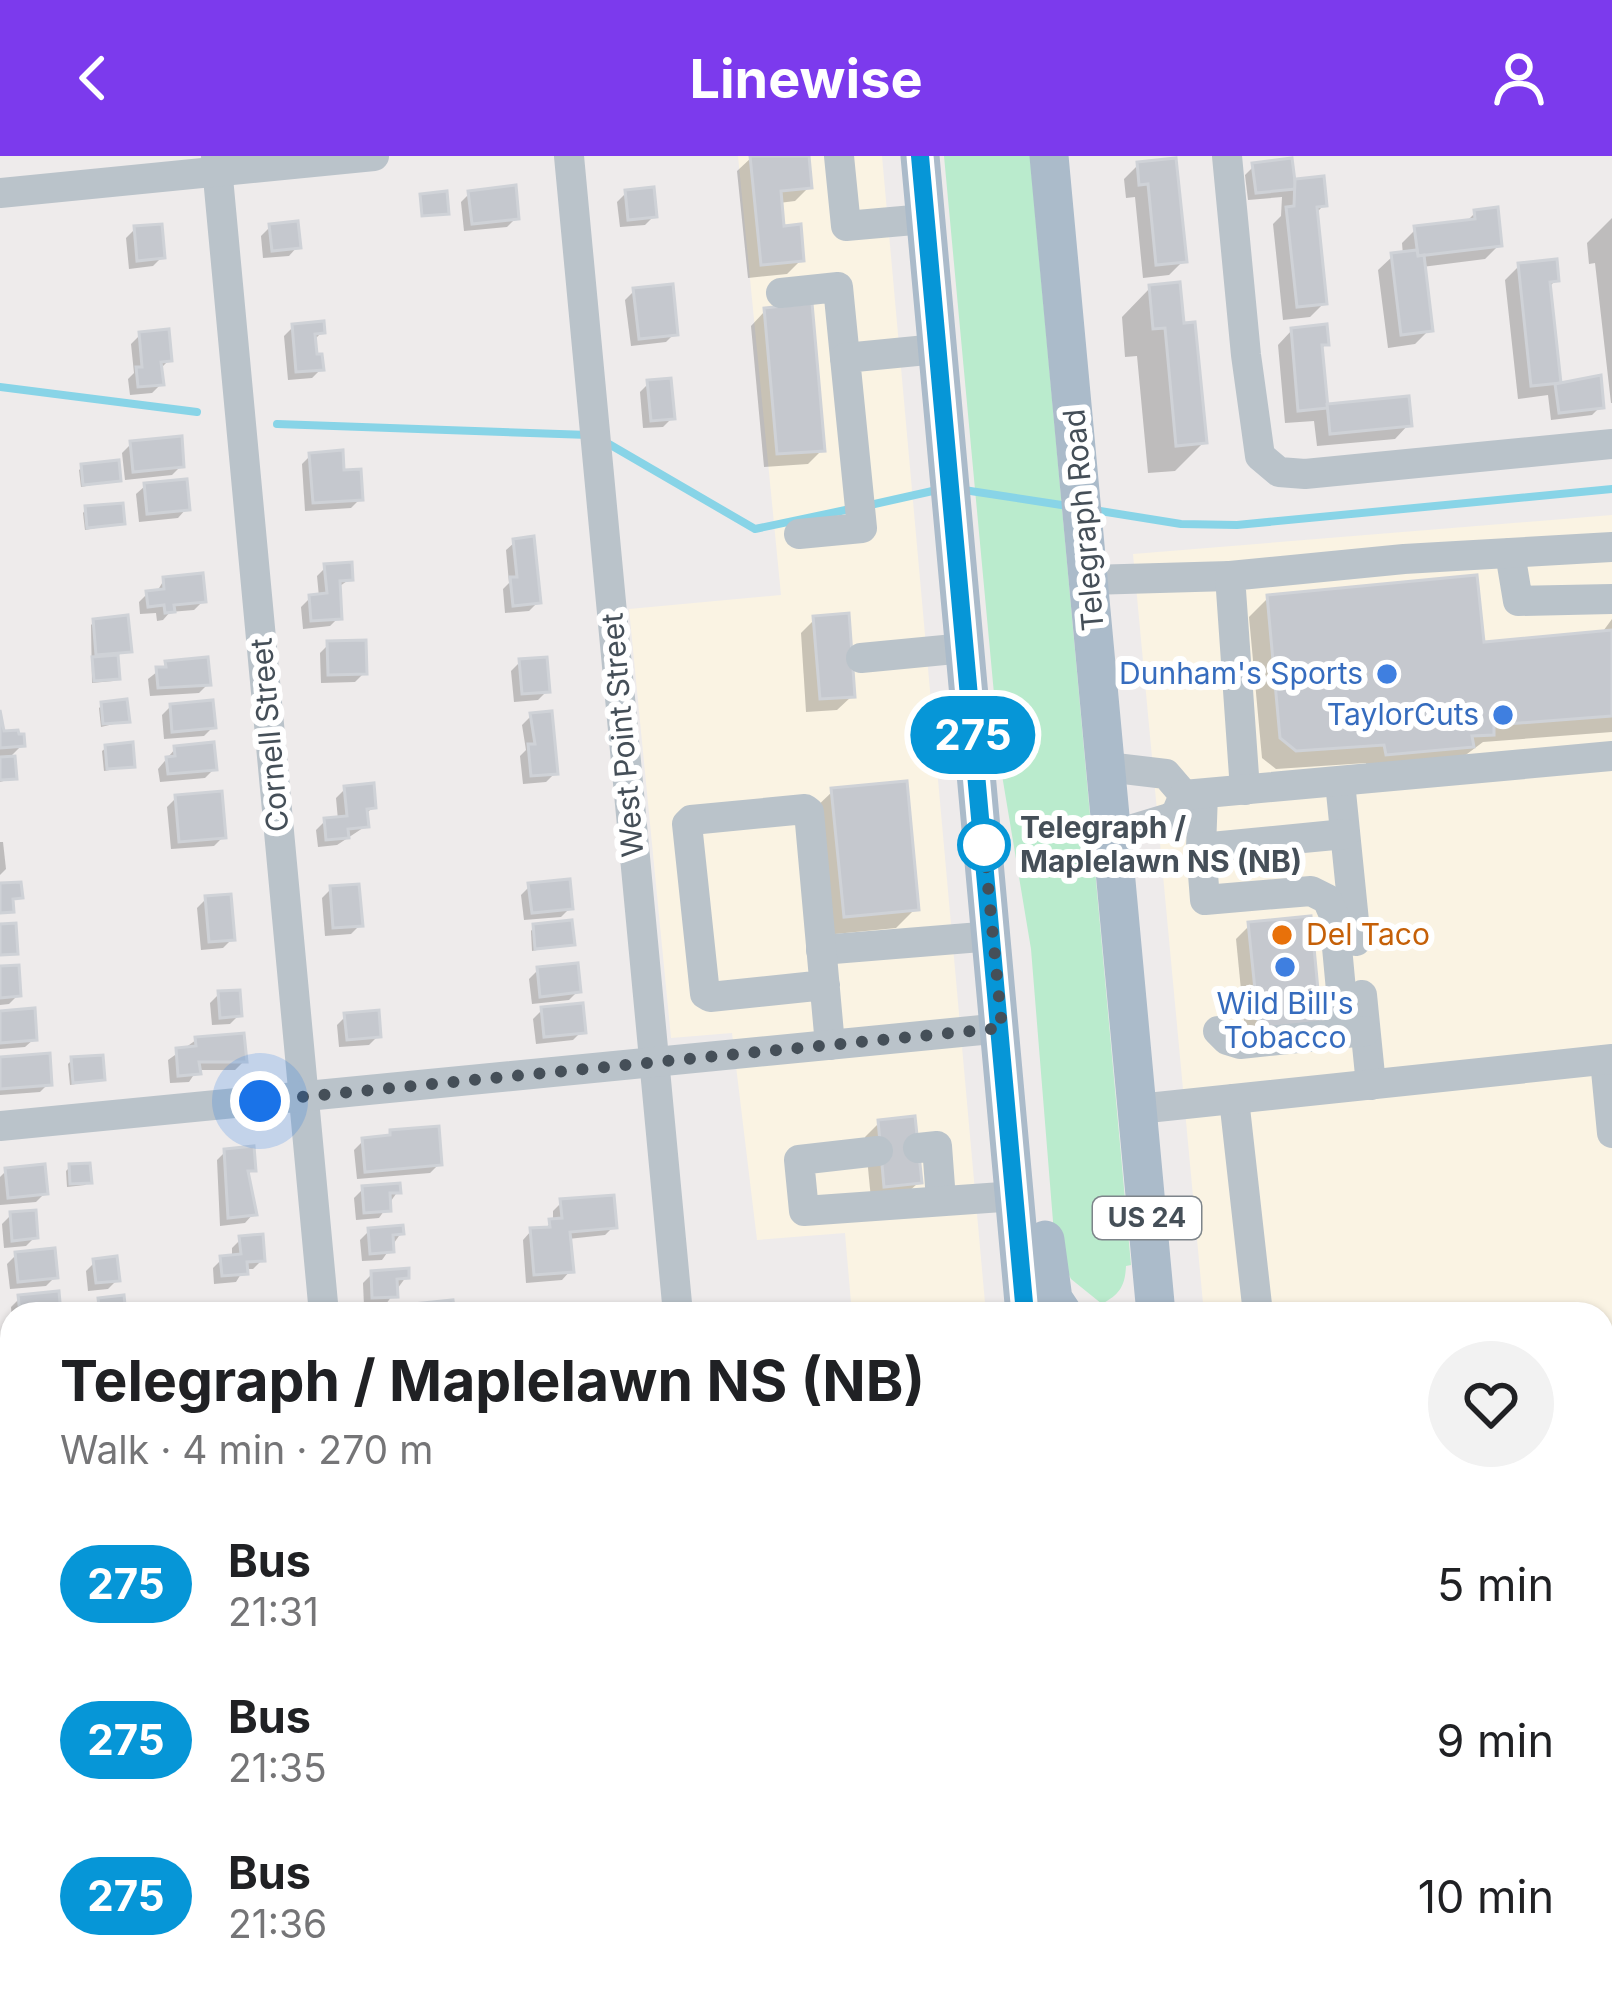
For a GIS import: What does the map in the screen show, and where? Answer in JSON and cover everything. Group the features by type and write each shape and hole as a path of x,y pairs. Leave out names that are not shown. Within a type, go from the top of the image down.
{"main road":[{"path":"920,156 1024,1302"},
{"name":"Telegraph Road","path":"1049,156 1138,1109 1146,1302"},
{"path":"986,864 1014,927 1024,990 1048,1278 1055,1302"}],"street":[{"path":"0,193 216,164 374,156"},
{"name":"West Point Street","path":"569,156 677,1302"},
{"path":"839,156 846,226 925,219"},
{"path":"1227,156 1260,455 1279,472 1305,474 1612,444"},
{"name":"Cornell Street","path":"216,164 323,1302"},
{"path":"781,293 838,287 862,528 799,534"},
{"path":"845,358 937,349"},
{"path":"1089,580 1230,576 1612,547"},
{"path":"1510,553 1518,601 1612,599"},
{"path":"1230,576 1245,790"},
{"path":"860,658 965,648"},
{"path":"1113,835 1169,818 1194,795 1612,756"},
{"path":"1106,767 1166,774 1194,795 1205,900 1311,891 1327,899 1371,1084"},
{"path":"1340,782 1355,1032"},
{"path":"825,985 705,994 687,824 691,820 809,812 821,950 825,985 830,1045"},
{"path":"1201,848 1345,834"},
{"path":"641,929 697,924"},
{"path":"821,950 993,936"},
{"path":"0,1126 1002,1028"},
{"path":"1218,1031 1240,1044 1355,1032"},
{"path":"1138,1109 1609,1060 1612,1133"},
{"path":"1234,1099 1257,1302"},
{"path":"918,1148 938,1146 941,1200"},
{"path":"878,1151 799,1160 804,1211 1016,1196"}],"shaded area":[{"path":"738,156 882,156 985,1302 851,1302 845,1233 757,1240 732,1033 671,1038 629,609 781,595"},
{"path":"1612,515 1612,1302 1203,1302 1133,554"}],"green space":[{"path":"944,156 1030,156 1131,1265 1126,1266 1120,1289 1105,1302 1071,1279 1055,1246 1031,949 1001,769"}],"building":[{"path":"750,156 809,156 812,188 781,191 784,226 801,224 804,261 761,265"},
{"path":"1176,158 1187,262 1156,265 1148,184 1139,185 1137,162"},
{"path":"1292,158 1296,189 1256,193 1252,163"},
{"path":"1324,176 1327,206 1317,207 1327,304 1297,307 1286,207 1294,206 1295,179"},
{"path":"516,185 519,219 472,224 468,191"},
{"path":"654,187 657,217 628,220 625,190"},
{"path":"447,191 449,214 422,216 420,194"},
{"path":"1498,207 1502,246 1418,256 1414,226 1475,219 1474,210"},
{"path":"298,221 301,248 272,251 269,224"},
{"path":"162,224 165,258 137,261 134,226"},
{"path":"1417,250 1418,256 1424,255 1433,331 1401,335 1391,253"},
{"path":"1557,259 1559,281 1550,282 1561,383 1531,386 1518,263"},
{"path":"1180,282 1184,323 1195,322 1207,443 1176,446 1165,328 1153,329 1149,285"},
{"path":"673,284 678,335 639,339 633,288"},
{"path":"812,303 825,451 777,454 764,308"},
{"path":"324,321 325,333 315,334 324,370 296,372 292,324"},
{"path":"1327,324 1329,345 1322,345 1328,408 1298,411 1291,328"},
{"path":"169,329 172,361 161,362 164,385 138,387 136,367 142,367 139,332"},
{"path":"1601,375 1604,408 1559,413 1555,384"},
{"path":"671,378 675,419 651,421 647,380"},
{"path":"1409,396 1412,426 1330,434 1327,404"},
{"path":"182,436 184,467 133,472 130,441"},
{"path":"343,450 344,470 361,469 363,500 313,503 309,453"},
{"path":"119,460 121,481 83,485 81,464"},
{"path":"187,479 190,510 147,514 144,483"},
{"path":"123,503 125,524 87,528 85,506"},
{"path":"534,536 541,603 513,606 510,577 517,577 513,539"},
{"path":"352,562 353,580 340,581 342,619 311,621 309,595 327,593 324,564"},
{"path":"203,573 206,602 174,605 175,612 165,613 164,605 148,607 146,591 164,589 163,577"},
{"path":"1477,575 1484,642 1612,630 1612,716 1494,725 1494,735 1472,736 1474,747 1386,755 1384,745 1296,751 1280,738 1267,595"},
{"path":"849,613 855,697 820,699 813,616"},
{"path":"128,615 132,652 96,655 93,619"},
{"path":"366,640 367,674 328,675 327,641"},
{"path":"118,655 120,679 94,681 92,657"},
{"path":"208,657 211,685 158,688 156,667 166,667 165,661"},
{"path":"547,657 550,692 522,694 519,659"},
{"path":"127,699 130,722 103,724 101,702"},
{"path":"213,700 216,728 172,732 170,704"},
{"path":"0,710 4,731 24,734 25,746 0,748"},
{"path":"552,711 558,774 531,776 528,744 535,744 530,713"},
{"path":"133,742 135,767 107,769 105,745"},
{"path":"214,742 217,770 168,774 166,757 175,756 174,746"},
{"path":"15,756 17,779 0,780 0,757"},
{"path":"907,781 919,910 844,917 831,788"},
{"path":"374,783 376,808 367,809 369,827 348,829 349,838 326,840 324,818 347,816 344,786"},
{"path":"222,791 226,838 179,842 175,795"},
{"path":"570,879 573,909 532,913 528,883"},
{"path":"21,882 23,898 13,899 14,912 0,913 0,883"},
{"path":"359,884 363,926 333,928 330,886"},
{"path":"231,894 235,940 209,942 205,896"},
{"path":"1311,916 1322,1032 1260,1038 1248,922"},
{"path":"572,920 575,945 535,949 533,924"},
{"path":"16,923 18,954 0,955 0,924"},
{"path":"578,963 581,992 540,997 537,967"},
{"path":"19,965 21,996 0,998 0,966"},
{"path":"240,990 242,1016 220,1018 218,991"},
{"path":"583,1003 586,1033 544,1037 541,1007"},
{"path":"35,1008 37,1040 0,1043 0,1011"},
{"path":"379,1010 381,1037 347,1040 344,1013"},
{"path":"244,1033 247,1062 199,1062 201,1074 178,1076 176,1048 196,1046 195,1037"},
{"path":"50,1053 52,1085 0,1089 0,1057"},
{"path":"103,1055 105,1080 73,1083 71,1057"},
{"path":"915,1116 922,1183 884,1187 878,1120"},
{"path":"439,1126 442,1165 365,1172 362,1138"},
{"path":"254,1146 256,1171 248,1171 257,1215 228,1218 224,1149"},
{"path":"90,1163 92,1183 70,1184 69,1164"},
{"path":"45,1164 48,1194 8,1198 5,1168"},
{"path":"400,1183 401,1193 390,1193 391,1211 364,1213 362,1186"},
{"path":"614,1195 617,1228 570,1232 574,1272 534,1275 530,1228 550,1227 549,1219 562,1218 560,1199"},
{"path":"36,1210 38,1238 12,1241 10,1212"},
{"path":"403,1225 404,1234 393,1235 394,1252 370,1254 368,1228"},
{"path":"263,1234 265,1261 247,1262 248,1274 222,1276 220,1256 241,1254 239,1236"},
{"path":"55,1248 58,1278 18,1282 15,1252"},
{"path":"117,1256 120,1281 96,1283 93,1259"},
{"path":"409,1268 409,1278 397,1279 398,1297 372,1298 371,1271"},
{"path":"59,1291 60,1302 19,1302 18,1295"},
{"path":"124,1295 125,1302 98,1302 98,1298"}],"waterway":[{"path":"0,387 197,412"},
{"path":"277,424 589,435"},
{"path":"602,440 755,529 855,508"},
{"path":"1094,510 1181,524 1237,525 1612,489"},
{"path":"870,505 937,490"},
{"path":"964,490 1068,506"}],"bus line":[{"name":"275","path":"920,156 1024,1302"}],"place":[{"name":"Dunham's Sports","path":"1387,674"},
{"name":"TaylorCuts","path":"1503,715"},
{"name":"Telegraph / Maplelawn NS (NB)","path":"984,845"},
{"name":"Del Taco","path":"1282,935"},
{"name":"Wild Bill's Tobacco","path":"1285,967"}],"route":[{"path":"260,1101 1002,1028 984,845"}]}
